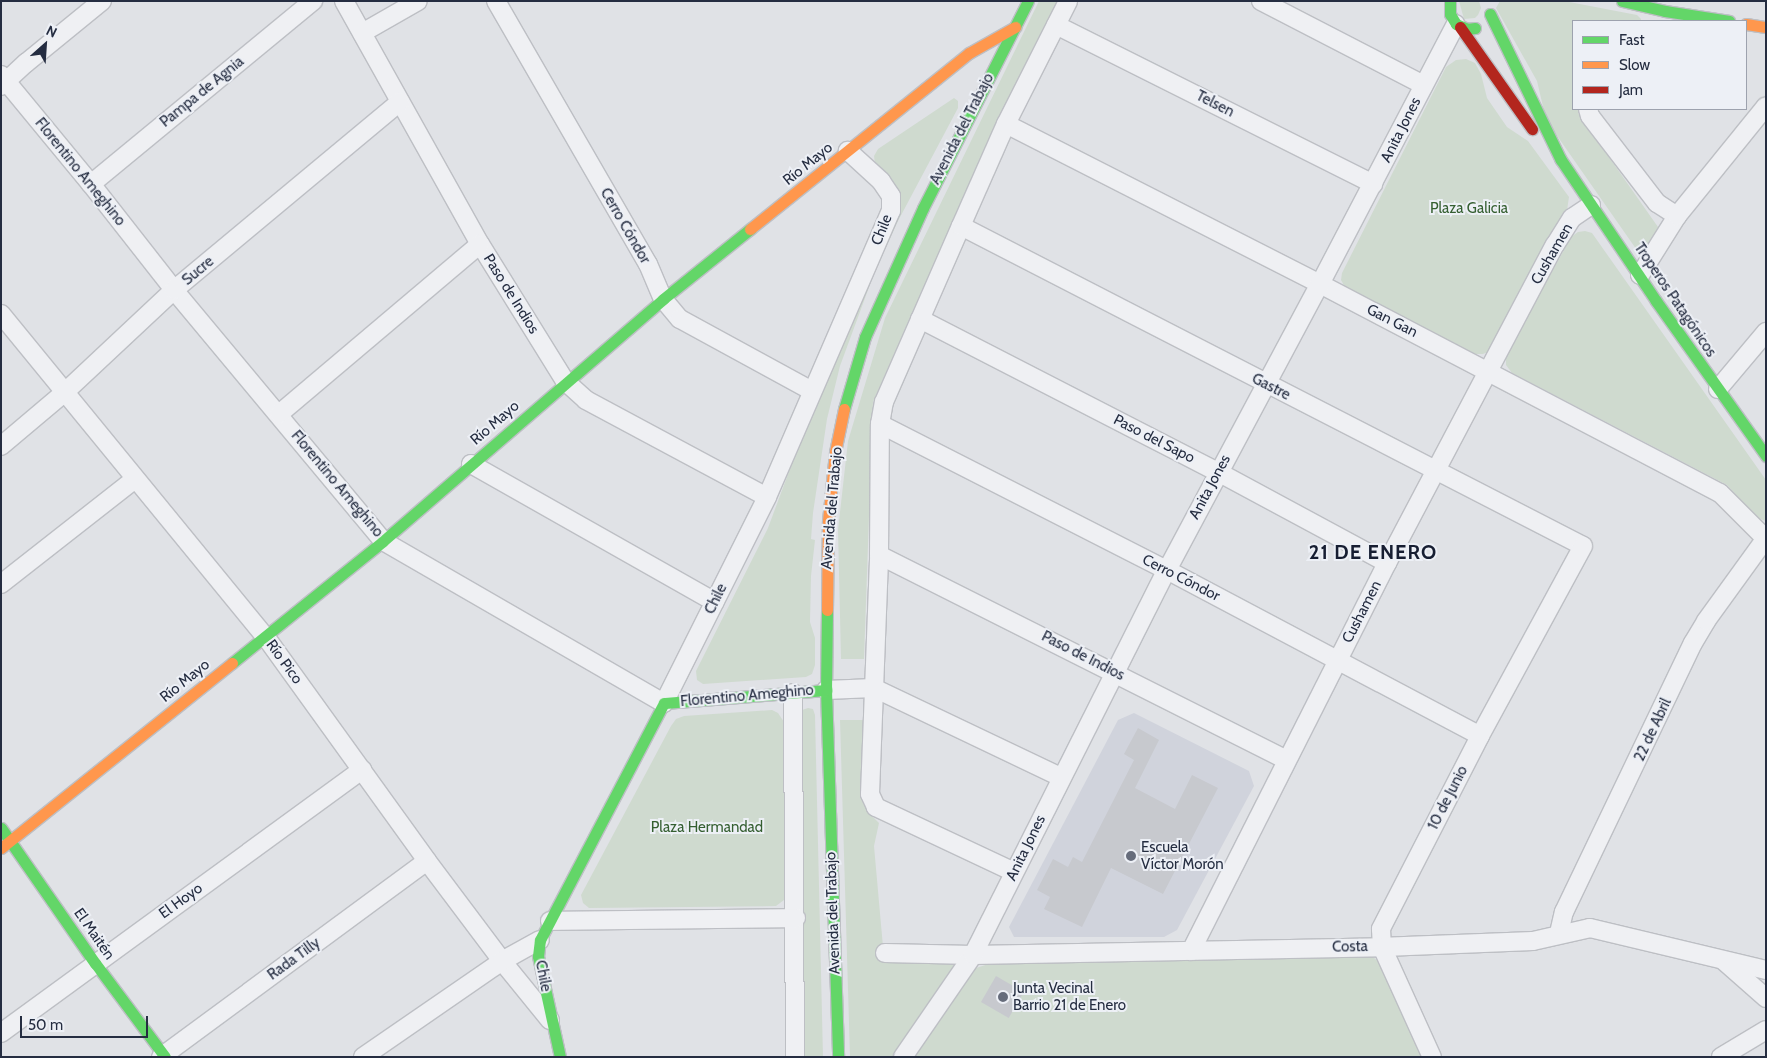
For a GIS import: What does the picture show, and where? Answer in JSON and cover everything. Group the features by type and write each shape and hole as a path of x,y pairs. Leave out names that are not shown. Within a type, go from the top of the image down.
{"street":[{"path":"3,80 102,1"},
{"name":"Pampa de Agnia","path":"91,184 314,1"},
{"name":"Paso de Indios","path":"344,1 480,244 565,382 586,400 767,497"},
{"path":"362,33 418,1"},
{"name":"Cerro Cóndor","path":"496,1 648,264 663,298 680,319 812,391"},
{"name":"Avenida del Trabajo","path":"838,1057 826,690 828,521 835,452 855,367 868,328 923,208 1028,1"},
{"path":"1014,872 876,807 870,794 879,555 880,424 884,402 960,226 1006,124 1068,1"},
{"path":"1261,1 1424,84"},
{"name":"Troperos Patagónicos","path":"1490,1 1490,14 1561,160 1766,456"},
{"path":"1622,1 1660,16 1715,20"},
{"name":"Troperos Patagónicos","path":"1447,2 1450,14 1536,136 1561,160"},
{"path":"1458,25 1475,28 1487,21 1490,14"},
{"path":"1747,24 1766,27"},
{"name":"Telsen","path":"1056,25 1373,184"},
{"name":"Anita Jones","path":"973,955 1114,672 1218,472 1320,284 1424,84 1458,25"},
{"name":"Río Mayo","path":"1,848 383,541 663,298 969,53 1014,27"},
{"name":"Florentino Ameghino","path":"3,80 91,184 174,290 383,541 664,703 826,690"},
{"name":"Sucre","path":"1,446 65,392 174,290 400,102"},
{"path":"1640,275 1677,216 1766,106"},
{"path":"1588,110 1590,116 1656,203 1677,216"},
{"name":"Gan Gan","path":"1006,124 1488,371 1720,494 1765,538"},
{"name":"Chile","path":"560,1057 538,956 540,940 664,703 767,497 891,211 891,196 881,181 848,151"},
{"name":"Cushamen","path":"1191,950 1386,563 1488,371 1572,218 1591,205"},
{"name":"Gastre","path":"960,226 1266,385 1583,546"},
{"path":"279,414 480,244"},
{"name":"Río Pico","path":"1,314 265,636 427,861 552,1022"},
{"name":"Paso del Sapo","path":"920,319 1218,472 1386,563"},
{"path":"1718,389 1766,332"},
{"name":"Cerro Cóndor","path":"880,424 1167,570 1480,736"},
{"path":"471,464 715,602"},
{"path":"1,584 135,479"},
{"name":"22 de Abril","path":"1560,933 1564,912 1693,643 1706,621 1765,538"},
{"name":"10 de Junio","path":"1382,946 1381,929 1480,736 1583,546"},
{"name":"Paso de Indios","path":"879,555 1286,760"},
{"path":"826,690 874,688 1061,777"},
{"path":"793,692 796,918 795,1057"},
{"name":"El Hoyo","path":"1,1033 362,770"},
{"name":"El Maitén","path":"1,828 163,1056"},
{"name":"Rada Tilly","path":"163,1056 427,861"},
{"path":"550,922 796,918"},
{"name":"Costa","path":"885,953 973,955 1532,941 1560,933 1590,928 1766,970"},
{"path":"363,1057 502,960 540,940"},
{"path":"1382,946 1432,1057"},
{"path":"903,1057 973,955"},
{"name":"Costa","path":"1722,959 1766,998"},
{"path":"1721,1057 1766,1030"}],"shaded area":[{"name":"Escuela Víctor Morón","path":"1134,713 1249,771 1254,786 1177,930 1164,937 1014,937 1009,927 1118,720"}],"green space":[{"path":"1039,1 1059,1 995,125 873,402 864,659 841,659 838,530 848,441 885,318"},
{"path":"1459,1 1479,1 1481,8 1478,15 1475,18 1464,19"},
{"path":"1500,1 1564,1 1637,15 1641,19 1572,20 1572,110 1578,110 1578,113 1658,227 1657,239 1645,256 1641,256 1553,130 1545,115 1537,81 1496,8"},
{"name":"Plaza Galicia","path":"1466,59 1475,63 1481,74 1487,98 1507,127 1528,141 1569,197 1566,217 1490,351 1483,354 1475,354 1353,293 1346,289 1341,280 1342,273 1446,67 1456,60"},
{"path":"954,98 958,101 958,108 898,221 875,271 840,366 827,419 813,513 811,539 815,540 811,576 810,622 815,638 815,665 812,674 806,677 703,684 697,680 696,671 768,528 807,423 895,213 875,164 874,156 878,149"},
{"path":"1578,232 1592,233 1766,480 1766,521 1757,518 1727,485 1512,373 1506,365 1506,356 1571,237"},
{"path":"813,709 815,715 823,1057 804,1057 802,710"},
{"name":"Plaza Hermandad","path":"772,710 778,713 784,722 788,891 784,900 776,906 589,908 583,903 581,895 676,719 684,716"},
{"path":"840,720 864,720 865,802 869,813 879,823 874,846 884,958 891,962 958,962 894,1057 850,1057"},
{"path":"1372,956 1381,964 1422,1057 913,1057 976,968 995,962"}],"building":[{"path":"1138,728 1159,740 1135,788 1175,809 1192,775 1218,788 1163,894 1111,868 1082,927 1044,909 1050,897 1037,890 1053,859 1068,867 1073,857 1082,862 1134,760 1124,754"},
{"name":"Junta Vecinal Barrio 21 de Enero","path":"996,976 1024,992 1009,1018 981,1002"}],"traffic: fast":[{"path":"844,409 865,337 923,208 1028,1"},
{"path":"1450,1 1450,14 1456,24 1467,29 1475,28"},
{"path":"1622,1 1665,11 1723,20"},
{"path":"1490,14 1561,160 1656,301 1766,456"},
{"path":"232,663 383,541 663,299 750,229"},
{"path":"827,610 826,690 838,1057"},
{"path":"560,1057 538,956 540,940 664,703 826,690"},
{"path":"1,828 95,963 165,1057"}],"traffic: slow":[{"path":"1747,24 1766,27"},
{"path":"750,229 969,53 1015,27"},
{"path":"827,610 828,521 835,452 844,409"},
{"path":"1,848 232,663"}],"traffic: jam":[{"path":"1460,27 1532,129"}],"place":[{"name":"Escuela Víctor Morón","path":"1131,856"},
{"name":"Junta Vecinal Barrio 21 de Enero","path":"1003,997"}],"district":[{"name":"21 DE ENERO","path":"1373,552"}]}
